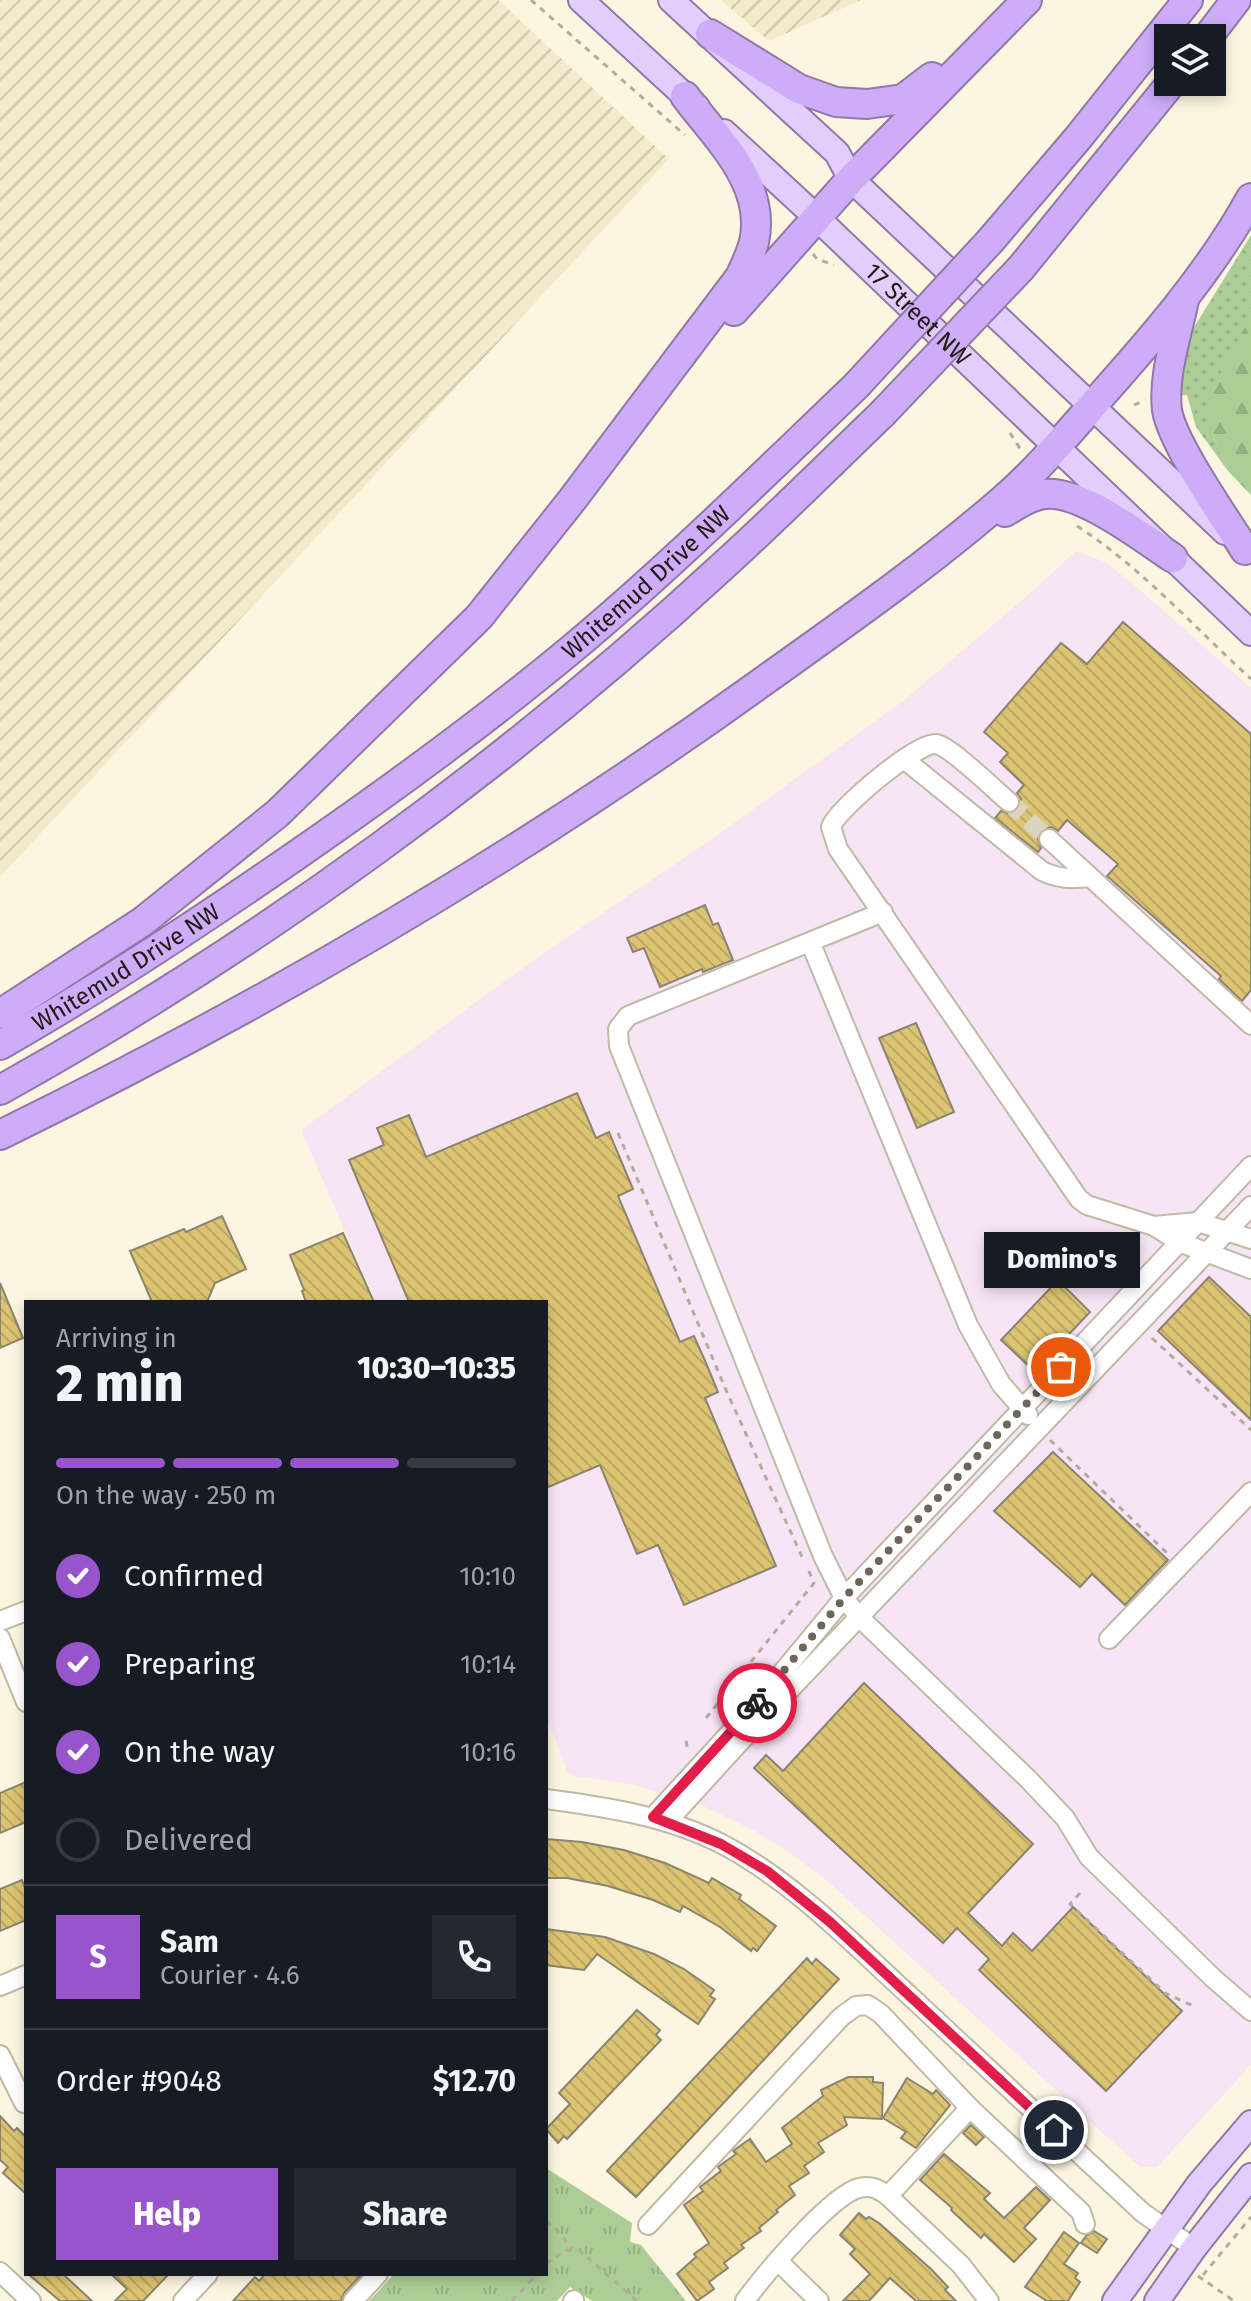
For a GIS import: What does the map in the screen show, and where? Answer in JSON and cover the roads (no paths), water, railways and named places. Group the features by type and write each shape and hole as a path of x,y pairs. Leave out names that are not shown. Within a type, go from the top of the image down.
{"highway":[{"name":"Whitemud Drive NW","path":"0,1045 79,1000 243,892 429,763 567,653 698,538 856,386 991,240 1078,138 1188,0"},
{"path":"1218,24 1236,0"},
{"path":"572,500 816,217 1020,6"},
{"path":"710,34 799,89 836,102 867,104 903,99 1020,6"},
{"path":"0,1014 142,922 278,813 479,617 572,500 740,277 754,244 757,219 747,177 685,96"},
{"name":"Whitemud Drive NW","path":"0,1090 85,1043 255,934 448,796 588,684 723,566 882,414 1021,268 1161,96"},
{"path":"0,1135 91,1090 242,1008 491,865 719,713 962,535 1008,496 1057,447 1125,370 1185,295 1251,198"},
{"path":"1185,295 1167,385 1170,421 1182,447 1248,553"},
{"path":"962,535 1034,496 1048,493 1089,505 1173,558"}],"main road":[{"name":"17 Street NW","path":"581,0 816,217 1251,633"},
{"path":"671,0 837,153 851,179 1248,553"},
{"path":"1115,2301 1166,2229 1251,2123"},
{"path":"1157,2301 1193,2260 1251,2176"}],"street":[{"path":"1009,802 938,744 925,746 904,759 841,811 831,827 838,849 1079,1199 1087,1205 1154,1226 1179,1242 1250,1265"},
{"path":"904,759 1042,871 1071,879 1090,877"},
{"path":"1049,839 1251,1025"},
{"path":"883,912 811,944 628,1016 617,1035 817,1542 844,1598 859,1617 1065,1818 1089,1857 1251,2011"},
{"path":"811,944 968,1325 996,1376 1045,1432"},
{"path":"660,1820 844,1598 1251,1166"},
{"path":"660,1820 1045,1432 1251,1206"},
{"path":"1154,1226 1198,1222 1251,1239"},
{"path":"1109,1639 1251,1492"},
{"path":"0,1621 24,1612"},
{"path":"0,1638 24,1697"},
{"path":"548,1799 605,1807 660,1820 721,1844 767,1871 817,1911 1143,2213 1166,2229 1193,2260"},
{"path":"0,1986 24,1976"},
{"path":"648,2225 841,2017 856,2006 868,2005 881,2014 970,2108 1081,2212 1085,2224"},
{"path":"0,2055 24,2102"},
{"path":"0,2087 24,2103"},
{"path":"888,2196 970,2108"},
{"path":"745,2301 778,2261 843,2196 858,2188 873,2188 888,2196 961,2265 989,2301"},
{"path":"778,2261 819,2301"},
{"path":"0,2272 31,2301"},
{"path":"183,2301 205,2276"},
{"path":"353,2301 376,2276"}],"tunnel":[{"path":"1009,802 1049,839"}],"place":[{"name":"Domino's","path":"1061,1367"}]}
